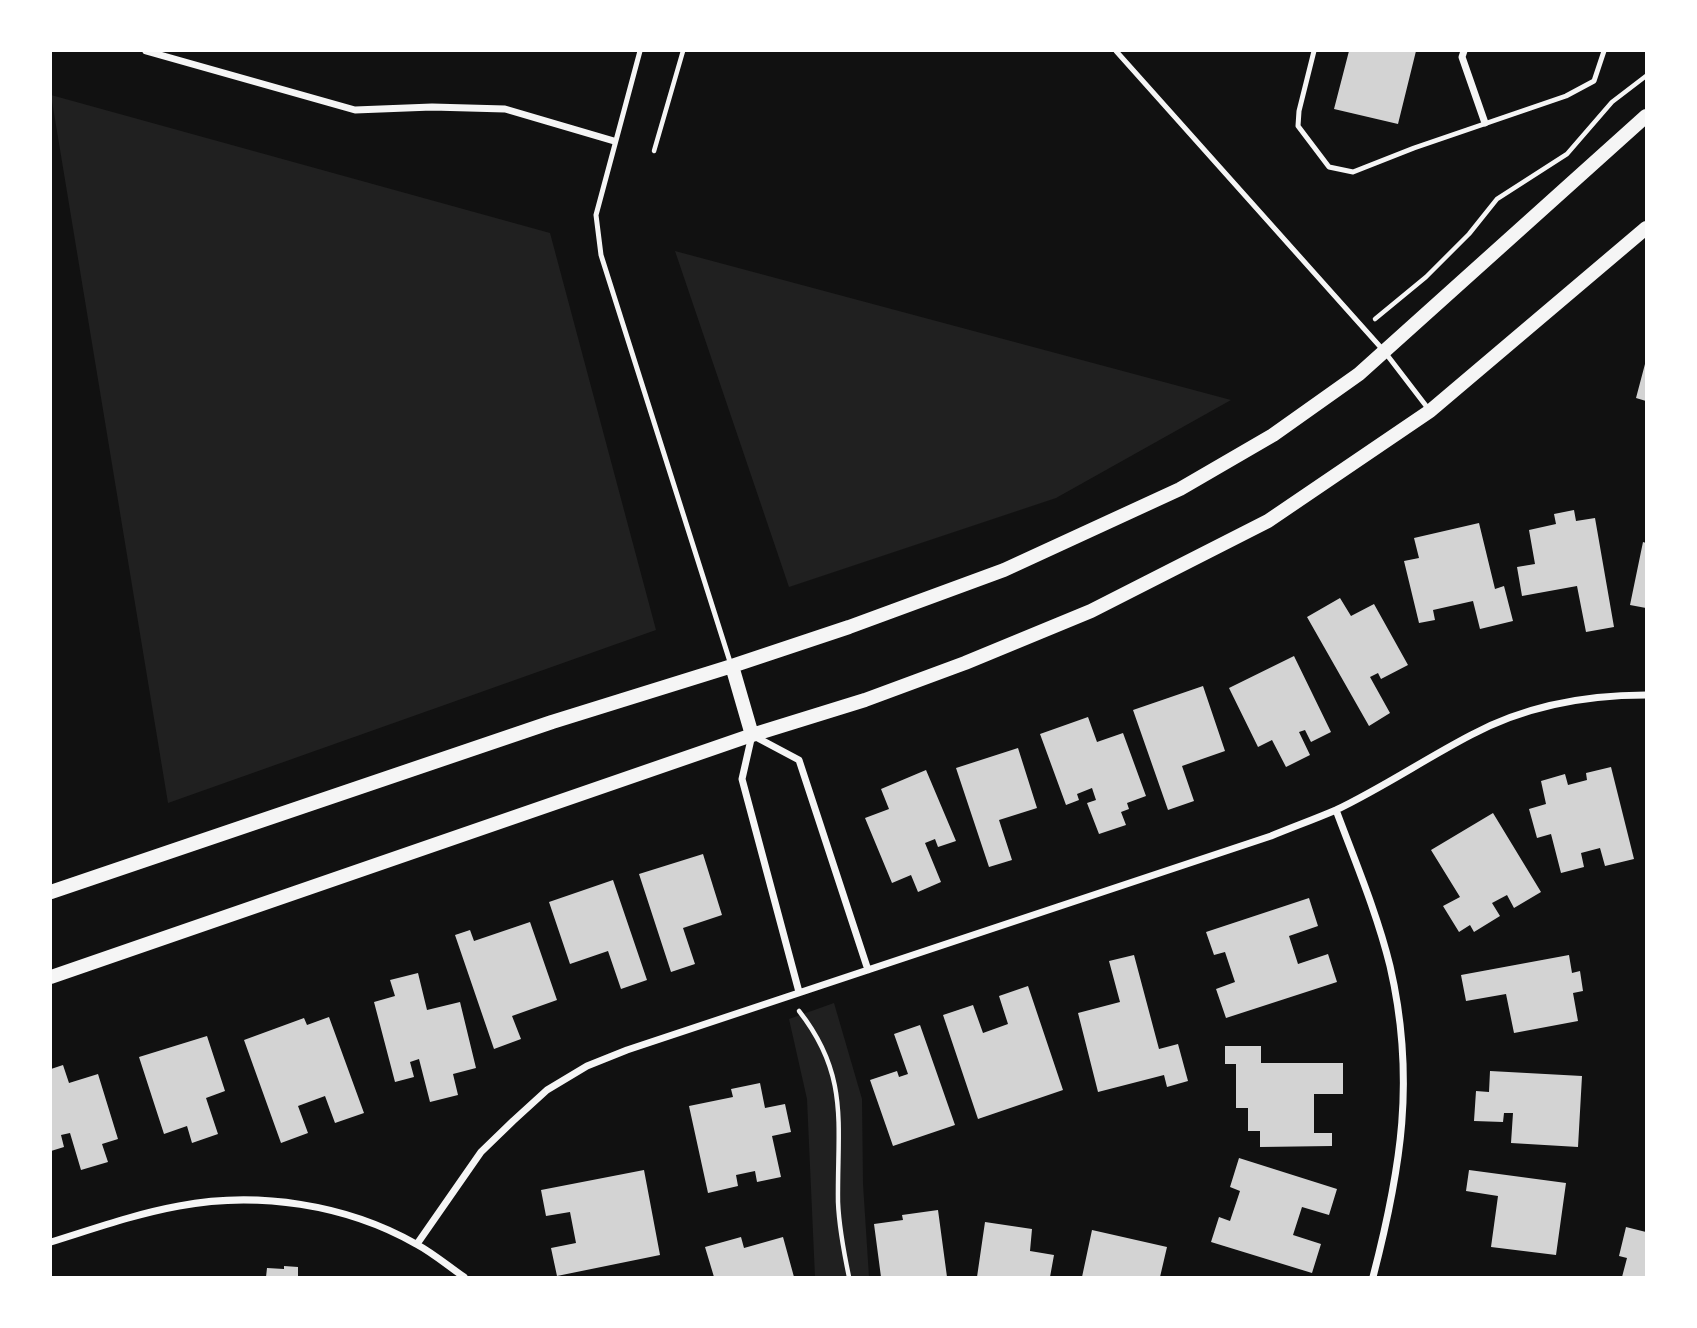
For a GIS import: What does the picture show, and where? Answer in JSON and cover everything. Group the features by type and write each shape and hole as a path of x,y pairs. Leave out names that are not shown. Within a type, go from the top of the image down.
{"main road":[{"path":"51,892 552,722 849,627 1004,570 1180,489 1273,435 1359,374 1646,116"},
{"path":"51,977 752,735 865,700 965,663 1091,611 1268,521 1430,411 1646,228"},
{"path":"732,666 752,735"}],"street":[{"path":"146,51 355,110 505,108 614,141"},
{"path":"1464,51 1462,57 1485,123"},
{"path":"417,1244 481,1152 547,1090 587,1066 799,992 1271,836 1336,810 1497,723 1573,700 1612,695 1646,695"},
{"path":"799,992 742,779 752,735 799,760 869,970"},
{"path":"1336,810 1390,966 1402,1043 1403,1123 1397,1174 1373,1277"},
{"path":"51,1242 179,1206 226,1200 279,1201 329,1209 375,1224 417,1244 464,1277"}],"lane":[{"path":"640,51 596,215 601,255 732,666"},
{"path":"1116,51 1364,328 1430,411"},
{"path":"1314,51 1298,111 1298,126 1329,167 1353,172 1566,96 1594,81 1604,51"}],"path":[{"path":"654,151 682,51"},
{"path":"1364,328 1426,277 1469,234 1497,199 1567,154 1612,102 1646,76"},
{"path":"788,996 815,1031 836,1080 840,1106 838,1206 849,1277"}],"shaded area":[{"path":"51,95 550,233 656,630 168,803"},
{"path":"675,251 1231,400 1056,498 789,587"},
{"path":"834,1003 862,1099 863,1184 869,1277 815,1277 807,1099 789,1019"}],"building":[{"path":"1349,51 1416,51 1398,124 1334,109"},
{"path":"1646,364 1646,401 1636,398"},
{"path":"1574,510 1576,521 1595,518 1614,627 1586,632 1577,586 1522,596 1517,567 1535,564 1529,530 1556,524 1554,514"},
{"path":"1479,523 1495,589 1504,586 1513,621 1480,629 1473,601 1433,610 1435,620 1419,623 1404,561 1419,558 1414,538"},
{"path":"1643,542 1646,543 1646,608 1630,605"},
{"path":"1340,598 1351,616 1374,604 1408,665 1381,679 1378,673 1370,677 1390,713 1369,726 1307,617"},
{"path":"1294,656 1331,732 1311,742 1305,730 1299,732 1310,755 1286,767 1272,740 1258,747 1229,688"},
{"path":"1203,686 1225,751 1182,766 1194,801 1168,810 1133,710"},
{"path":"1088,717 1097,742 1123,733 1146,796 1127,803 1129,809 1121,812 1126,825 1099,834 1087,803 1096,800 1092,788 1077,794 1079,800 1066,805 1040,734"},
{"path":"1018,748 1037,808 999,820 1012,860 989,867 956,768"},
{"path":"1611,767 1634,859 1605,866 1600,848 1581,853 1584,867 1561,873 1551,834 1537,838 1529,809 1546,804 1541,781 1565,774 1568,785 1587,780 1586,773"},
{"path":"926,770 956,841 938,847 935,839 925,843 941,882 918,892 911,875 892,883 865,818 889,809 881,789"},
{"path":"1493,813 1541,892 1514,908 1507,895 1492,903 1500,916 1474,932 1470,925 1459,932 1443,906 1460,897 1431,850"},
{"path":"703,854 722,915 683,928 695,964 671,972 639,874"},
{"path":"613,880 647,980 621,989 608,951 570,964 549,902"},
{"path":"1309,898 1318,926 1289,936 1298,964 1328,954 1337,982 1226,1018 1216,989 1235,982 1225,952 1214,955 1206,932"},
{"path":"530,922 557,1000 512,1016 521,1039 494,1049 455,935 470,930 474,941"},
{"path":"1134,955 1159,1049 1178,1044 1188,1081 1167,1087 1164,1075 1098,1092 1078,1013 1120,1002 1109,961"},
{"path":"1569,955 1572,973 1580,971 1583,991 1573,993 1578,1021 1514,1033 1506,994 1466,1001 1461,975"},
{"path":"418,973 427,1010 460,1002 476,1068 453,1074 458,1095 430,1102 419,1059 410,1062 414,1077 395,1082 374,1002 395,996 390,980"},
{"path":"1028,986 1063,1090 978,1119 943,1015 973,1005 983,1033 1008,1024 999,996"},
{"path":"329,1017 364,1113 335,1123 325,1096 298,1106 308,1133 281,1143 244,1040 304,1018 307,1025"},
{"path":"920,1025 955,1125 893,1146 870,1080 897,1071 899,1077 908,1074 894,1034"},
{"path":"207,1036 225,1091 206,1098 218,1134 192,1143 187,1126 164,1134 139,1057"},
{"path":"1225,1046 1261,1046 1261,1063 1343,1063 1343,1094 1314,1094 1314,1133 1332,1133 1332,1146 1260,1147 1260,1131 1248,1131 1248,1108 1236,1108 1236,1064 1225,1064"},
{"path":"63,1065 69,1083 98,1074 118,1139 102,1144 108,1162 81,1170 70,1133 61,1135 64,1147 51,1151 51,1069"},
{"path":"1490,1071 1582,1076 1578,1147 1511,1143 1513,1113 1504,1113 1503,1122 1474,1121 1476,1091 1489,1092"},
{"path":"760,1083 765,1108 785,1104 791,1132 772,1136 781,1177 757,1182 755,1171 736,1175 738,1186 708,1193 689,1106 733,1097 731,1089"},
{"path":"1239,1158 1337,1189 1329,1215 1302,1207 1293,1235 1321,1244 1312,1273 1211,1242 1219,1217 1230,1221 1240,1191 1230,1187"},
{"path":"644,1170 660,1255 557,1276 551,1248 576,1243 570,1212 546,1216 541,1190"},
{"path":"1469,1170 1566,1183 1556,1255 1491,1247 1498,1196 1466,1191"},
{"path":"938,1210 947,1277 881,1277 874,1224 903,1220 902,1215"},
{"path":"985,1222 1032,1229 1030,1251 1054,1255 1050,1277 977,1277"},
{"path":"1626,1227 1646,1232 1646,1277 1622,1277 1627,1258 1619,1256"},
{"path":"1092,1230 1167,1247 1160,1277 1082,1277"},
{"path":"741,1237 744,1248 783,1237 794,1277 714,1277 705,1247"},
{"path":"284,1266 298,1267 298,1277 266,1277 267,1268 284,1269"}]}
